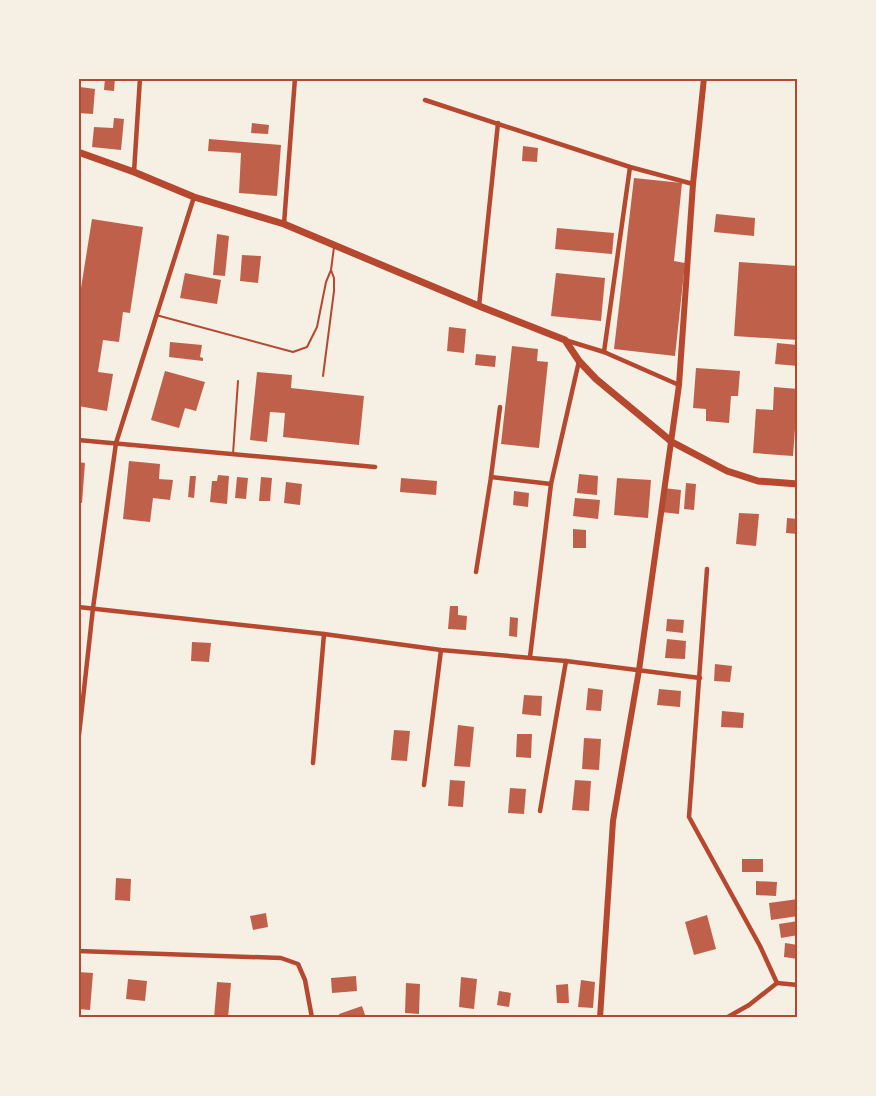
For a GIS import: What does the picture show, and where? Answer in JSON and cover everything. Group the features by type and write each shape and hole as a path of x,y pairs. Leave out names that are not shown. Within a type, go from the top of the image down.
{"main road":[{"path":"78,152 194,197 284,224 565,340 579,362 596,379 672,442 727,471 758,481 798,484"}],"street":[{"path":"134,172 140,78"},
{"path":"284,224 295,78"},
{"path":"600,1018 613,821 639,670 679,385 693,184 704,78"},
{"path":"424,99 630,167 693,184"},
{"path":"480,306 498,123"},
{"path":"604,352 630,167"},
{"path":"78,736 116,443 194,197"},
{"path":"565,340 604,352 679,385"},
{"path":"530,657 551,484 579,362"},
{"path":"476,572 500,407"},
{"path":"78,440 375,468"},
{"path":"491,477 551,484"},
{"path":"707,569 689,818 760,946 777,983"},
{"path":"78,607 700,678"},
{"path":"313,763 324,634"},
{"path":"424,785 441,650"},
{"path":"540,811 566,661"},
{"path":"78,951 282,958 298,964 305,980 312,1018"},
{"path":"726,1018 749,1005 777,983 798,985"}],"lane":[{"path":"156,315 293,352 307,347 317,327 326,282 331,270 334,245"},
{"path":"323,376 334,291 334,278 331,270"},
{"path":"233,454 238,381"}],"building":[{"path":"105,78 115,78 114,91 104,90"},
{"path":"80,87 95,89 93,114 78,113"},
{"path":"114,118 124,119 121,150 92,147 94,127 113,128"},
{"path":"252,123 269,125 268,134 251,133"},
{"path":"209,139 281,145 277,196 239,193 241,153 208,151"},
{"path":"523,146 538,148 537,162 522,161"},
{"path":"634,178 682,183 674,261 685,263 675,356 614,349"},
{"path":"716,214 755,218 754,236 714,232"},
{"path":"92,219 143,227 130,313 123,312 119,342 103,340 98,372 113,374 107,411 78,406 78,307"},
{"path":"557,228 614,233 612,254 555,249"},
{"path":"217,234 229,236 225,276 213,275"},
{"path":"242,255 261,256 258,283 240,281"},
{"path":"739,262 798,266 798,340 734,336"},
{"path":"185,273 221,280 217,304 180,298"},
{"path":"556,273 605,278 601,321 551,316"},
{"path":"449,327 466,329 464,353 447,351"},
{"path":"170,342 202,345 200,357 203,361 169,357"},
{"path":"777,343 798,345 798,366 775,364"},
{"path":"512,346 538,349 537,361 548,362 539,448 501,444"},
{"path":"476,354 496,356 495,367 475,365"},
{"path":"696,368 740,371 738,396 731,396 729,423 706,421 706,409 693,408"},
{"path":"165,371 205,382 196,411 185,408 179,428 151,420"},
{"path":"257,372 292,375 291,388 364,396 359,445 283,437 285,413 270,412 267,442 250,440"},
{"path":"774,387 798,389 793,456 753,453 756,409 773,410"},
{"path":"129,461 160,464 159,479 173,480 170,500 153,498 150,522 123,519"},
{"path":"78,462 85,463 82,503 78,503"},
{"path":"579,474 598,476 597,495 577,493"},
{"path":"218,475 229,476 227,504 210,502 212,481 217,481"},
{"path":"190,476 196,476 194,498 188,497"},
{"path":"237,477 248,478 246,499 235,498"},
{"path":"261,477 272,478 270,501 259,501"},
{"path":"401,478 437,481 436,495 400,492"},
{"path":"617,478 651,480 648,518 614,515"},
{"path":"286,482 302,484 300,505 284,503"},
{"path":"686,483 696,484 694,510 684,509"},
{"path":"663,488 681,490 679,514 661,512"},
{"path":"514,491 529,493 528,507 513,505"},
{"path":"575,498 600,500 598,519 573,516"},
{"path":"739,513 759,514 756,546 736,544"},
{"path":"787,518 798,519 798,534 786,533"},
{"path":"573,529 586,530 586,548 573,548"},
{"path":"450,606 458,606 458,615 467,616 466,630 448,629"},
{"path":"510,617 518,618 517,637 509,636"},
{"path":"667,619 684,620 683,633 666,631"},
{"path":"667,639 686,641 685,659 665,658"},
{"path":"192,642 211,643 209,662 191,661"},
{"path":"715,664 732,666 730,682 714,681"},
{"path":"588,688 603,690 601,711 586,710"},
{"path":"659,689 681,691 680,707 657,705"},
{"path":"524,695 542,696 541,716 522,714"},
{"path":"722,711 744,713 743,728 721,727"},
{"path":"458,725 474,727 470,767 454,766"},
{"path":"394,730 410,731 407,761 391,760"},
{"path":"517,734 532,734 531,758 516,757"},
{"path":"584,738 601,739 599,770 582,769"},
{"path":"450,780 465,781 463,807 448,806"},
{"path":"575,780 591,781 589,811 572,810"},
{"path":"510,788 526,789 524,814 508,813"},
{"path":"742,859 763,859 763,872 742,872"},
{"path":"116,878 131,879 130,901 115,900"},
{"path":"756,881 777,882 776,896 756,895"},
{"path":"798,899 798,916 771,920 769,903"},
{"path":"266,913 268,927 253,930 250,916"},
{"path":"707,915 716,949 694,955 685,922"},
{"path":"798,921 798,935 781,938 779,924"},
{"path":"785,943 798,945 798,959 784,957"},
{"path":"78,972 93,973 90,1010 78,1009"},
{"path":"356,976 357,991 332,993 331,978"},
{"path":"461,977 477,979 474,1009 459,1007"},
{"path":"128,979 147,981 145,1001 126,999"},
{"path":"581,980 595,982 593,1008 578,1007"},
{"path":"217,982 231,983 228,1018 214,1018"},
{"path":"406,983 420,984 419,1014 405,1013"},
{"path":"568,984 569,1003 557,1003 556,985"},
{"path":"499,991 511,993 509,1007 497,1005"},
{"path":"362,1006 366,1018 340,1018 339,1014"}]}
